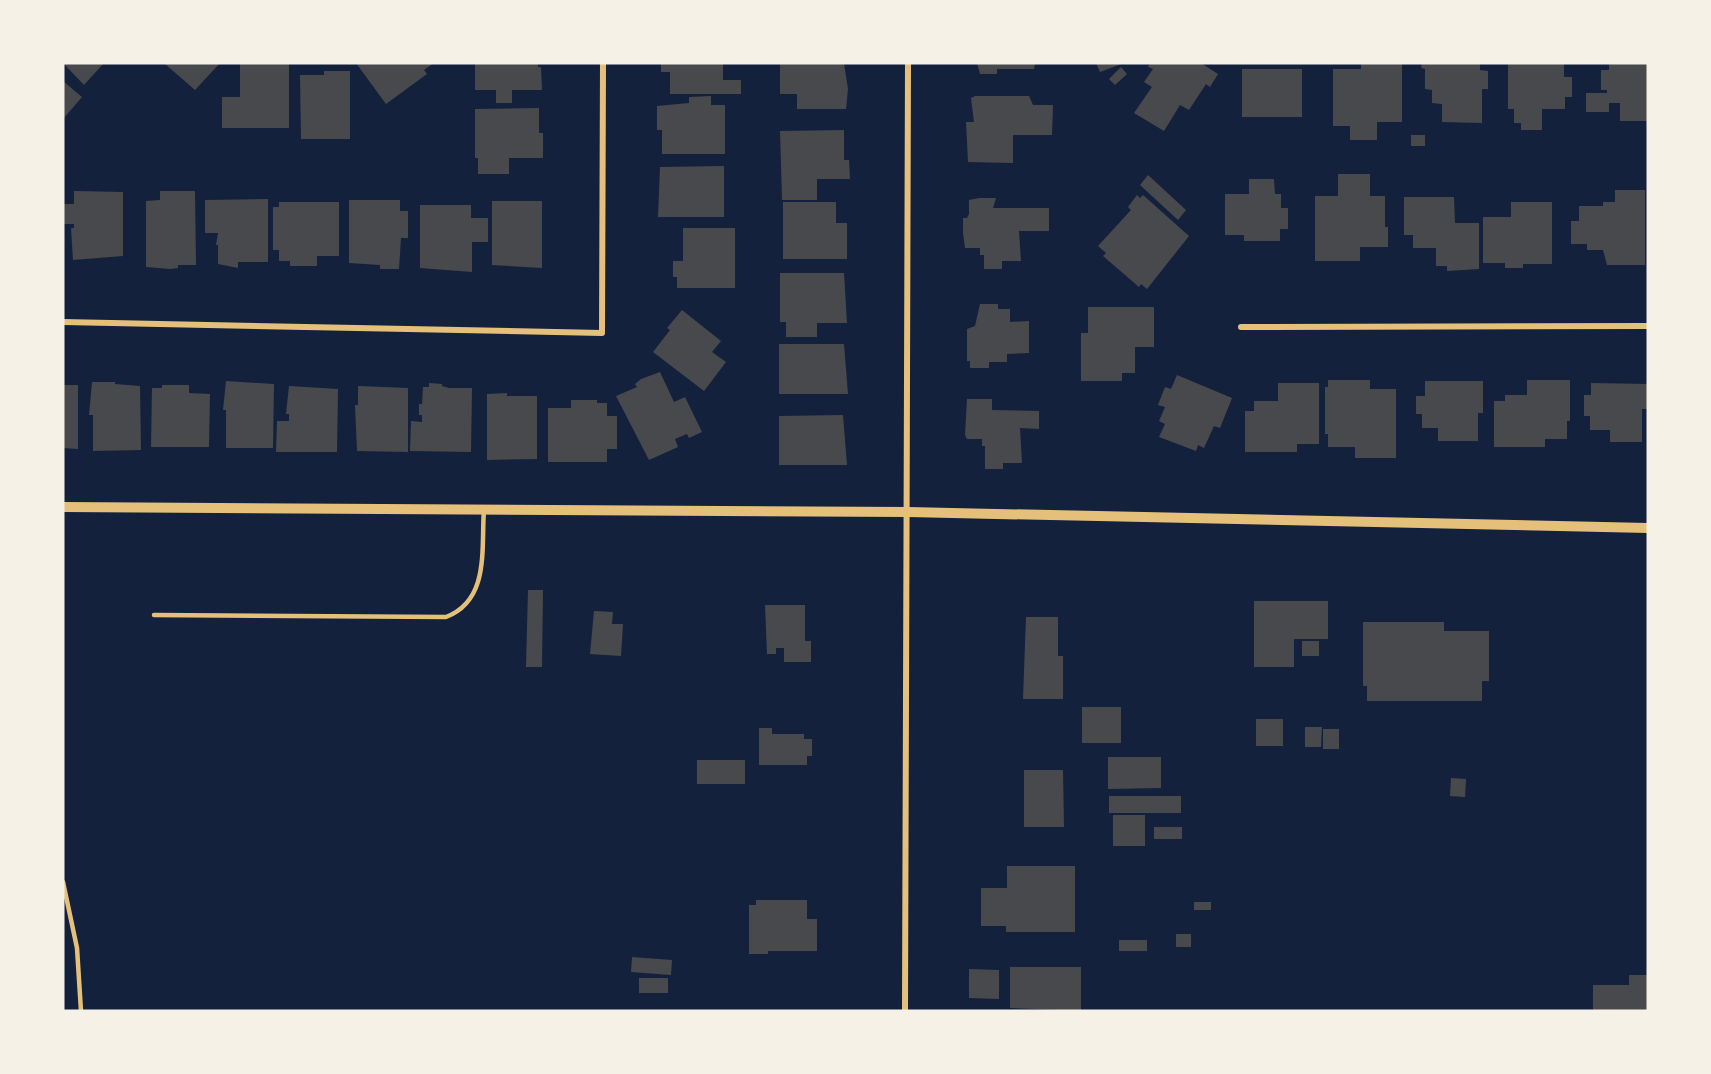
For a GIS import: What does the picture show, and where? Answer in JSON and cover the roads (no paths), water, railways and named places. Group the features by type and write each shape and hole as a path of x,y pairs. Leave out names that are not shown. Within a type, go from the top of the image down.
{"street":[{"path":"63,322 602,333 603,63"},
{"path":"904,1011 908,512 908,63"},
{"path":"1241,327 1648,326"},
{"path":"63,507 908,512 1648,528"}],"lane":[{"path":"154,615 446,617 458,612 472,600 479,582 484,509"},
{"path":"63,882 77,948 81,1011"}]}
